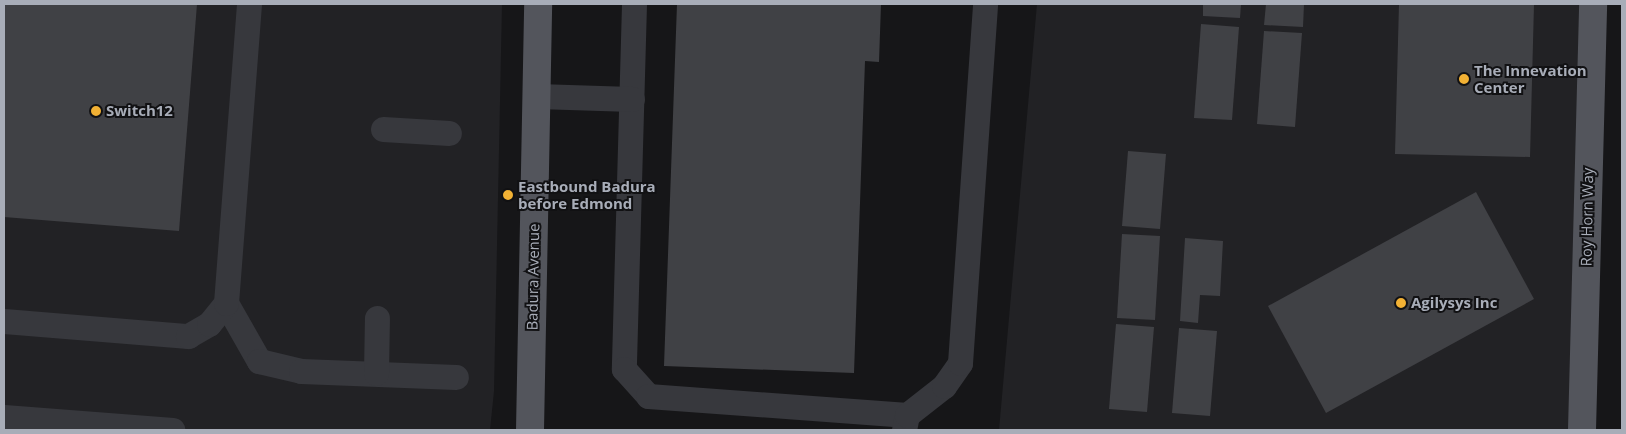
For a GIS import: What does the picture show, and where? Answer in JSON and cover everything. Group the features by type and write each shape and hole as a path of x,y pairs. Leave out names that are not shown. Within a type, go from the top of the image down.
{"main road":[{"name":"Badura Avenue","path":"530,430 538,4"},
{"name":"Roy Horn Way","path":"1582,430 1593,4"}],"lane":[{"path":"249,4 226,304 259,361 301,371 456,377"},
{"path":"634,4 624,369 648,396 905,423 944,386 960,363 985,4"},
{"path":"537,96 632,99"},
{"path":"383,129 449,133"},
{"path":"4,321 188,336 209,324 226,304"},
{"path":"376,373 377,318"},
{"path":"4,417 172,430"}],"shaded area":[{"path":"4,4 502,4 494,391 490,430 4,430"},
{"path":"1037,4 1593,4 1582,430 999,430"}],"building":[{"name":"Switch12","path":"4,4 197,4 179,231 4,217"},
{"path":"677,4 881,4 879,62 865,61 854,373 664,366"},
{"path":"1203,4 1241,4 1240,18 1203,16"},
{"path":"1266,4 1304,4 1303,27 1264,25"},
{"name":"The Innevation Center","path":"1399,4 1534,4 1530,157 1395,154"},
{"path":"1201,24 1239,27 1232,120 1194,118"},
{"path":"1264,31 1302,33 1295,127 1257,124"},
{"path":"1128,151 1166,154 1160,229 1122,226"},
{"name":"Agilysys Inc","path":"1476,192 1534,299 1326,413 1268,306"},
{"path":"1122,234 1160,236 1155,320 1117,318"},
{"path":"1185,238 1223,241 1220,296 1200,295 1198,323 1180,321"},
{"path":"1116,324 1154,327 1147,412 1109,409"},
{"path":"1179,328 1217,331 1210,416 1172,413"}],"place":[{"name":"The Innevation Center","path":"1464,79"},
{"name":"Switch12","path":"96,111"},
{"name":"Eastbound Badura before Edmond","path":"508,195"},
{"name":"Agilysys Inc","path":"1401,303"}]}
